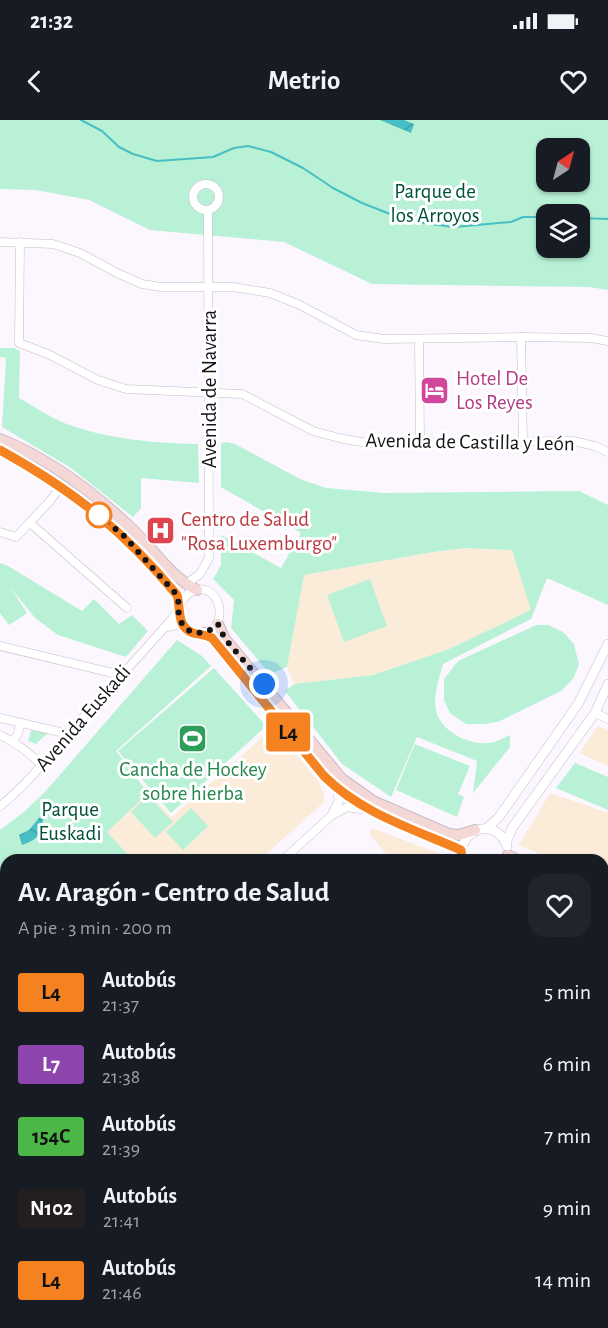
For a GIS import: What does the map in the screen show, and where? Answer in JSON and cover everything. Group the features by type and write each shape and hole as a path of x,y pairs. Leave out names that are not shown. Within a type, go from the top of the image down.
{"main road":[{"path":"0,439 45,463 82,487 130,527 168,568 186,584 197,590"},
{"path":"0,450 61,486 124,536 177,595 179,607"},
{"path":"218,624 225,639 342,779 373,801 449,834 459,835 475,831"},
{"path":"204,633 212,638 337,789 368,810 459,854"}],"street":[{"name":"Avenida de Navarra","path":"204,568 209,558 210,527 208,210"},
{"path":"0,242 53,244 80,253 142,284 161,287 232,287 270,293 300,305 356,335 384,339 521,336 591,338 608,341"},
{"name":"Avenida de Castilla y León","path":"20,242 19,343 48,354 98,380 126,389 242,394 313,431 368,443 573,441 595,446 608,452"},
{"path":"521,336 523,441"},
{"path":"419,339 420,442"},
{"path":"0,532 16,537 61,486"},
{"path":"30,523 127,608"},
{"path":"186,584 194,580 204,568"},
{"path":"164,628 177,625 193,633 204,633 210,632 218,624 221,614 220,606 205,586 204,568"},
{"path":"187,629 180,618 179,607 190,592 197,590 210,593"},
{"name":"Avenida Euskadi","path":"0,806 42,766 164,628 179,607"},
{"path":"461,854 465,838 475,831 487,828 499,817 578,705 608,644"},
{"path":"0,646 121,675"},
{"path":"506,843 512,828 594,713 608,684"},
{"path":"578,705 582,714 594,713 608,719"},
{"path":"0,718 68,734"},
{"path":"12,741 18,734 20,723"},
{"path":"0,735 33,756 42,766"},
{"path":"331,816 339,801 337,789"},
{"path":"290,854 331,816 347,807 368,810"},
{"path":"487,828 498,833 506,843 510,854"}],"shaded area":[{"path":"465,548 512,550 532,610 449,649 373,675 294,684 287,667 303,575"},
{"path":"598,726 608,730 608,766 579,753"},
{"path":"274,727 318,781 324,795 324,802 267,854 127,854 106,832 148,793 172,817"},
{"path":"550,793 608,813 608,854 540,854 519,845"},
{"path":"372,828 440,854 387,854 369,834"}],"green space":[{"name":"Parque de los Arroyos","path":"0,120 608,120 608,290 589,287 372,284 284,242 150,230 89,200 36,190 0,189"},
{"path":"0,348 14,348 20,351 19,398 64,423 113,436 164,443 198,444 199,483 141,478 141,508 133,517 71,468 2,427 6,358 0,357"},
{"path":"221,443 235,444 300,479 326,488 385,493 579,491 608,505 608,605 547,578 531,619 443,664 435,705 443,725 456,735 472,742 488,743 510,735 510,747 473,793 477,761 417,737 391,797 342,764 285,691 294,684 373,675 449,649 531,610 512,550 465,548 304,575 287,667 270,674 231,628 234,600 213,579 221,565 221,535 281,568 301,533 221,487"},
{"path":"0,563 82,611 94,599 119,624 132,615 148,631 126,657 58,635 35,618 10,587 27,613 9,625 0,613"},
{"path":"370,579 387,626 344,642 327,595"},
{"path":"536,625 548,625 563,632 574,644 579,665 573,679 561,691 498,722 466,724 450,713 444,700 444,679 458,661"},
{"name":"Parque Euskadi","path":"177,640 202,656 211,666 116,751 148,793 107,832 127,854 0,854 0,830 45,792"},
{"name":"Cancha de Hockey sobre hierba","path":"214,668 266,726 171,813 118,751"},
{"path":"32,728 49,732 36,744 28,741"},
{"path":"415,744 470,766 458,794 464,797 457,817 396,790"},
{"path":"575,763 608,777 608,810 556,788"},
{"path":"148,795 173,822 155,838 131,812"},
{"path":"191,808 208,826 183,850 166,832"}],"water":[{"path":"380,120 404,120 414,124 411,133"},
{"path":"44,812 37,837 22,845 19,835 29,830"}],"waterway":[{"path":"81,120 102,131 119,147 157,161 213,157 234,148 248,146 271,152 362,203 408,221 454,227 511,222 523,217 536,217"},
{"path":"590,218 608,219"}],"bus line":[{"name":"L4","path":"0,450 61,486 124,536 177,595 180,618 187,629 193,633 204,633 212,638 337,789 368,810 452,845 461,850 461,854"}],"place":[{"name":"Hotel De Los Reyes","path":"435,390"},
{"name":"Centro de Salud \"Rosa Luxemburgo\"","path":"160,531"},
{"name":"Cancha de Hockey sobre hierba","path":"193,738"}],"route":[{"path":"99,515 124,536 177,595 180,618 187,629 193,633 204,633 210,632 218,624 225,639 264,684"}]}
